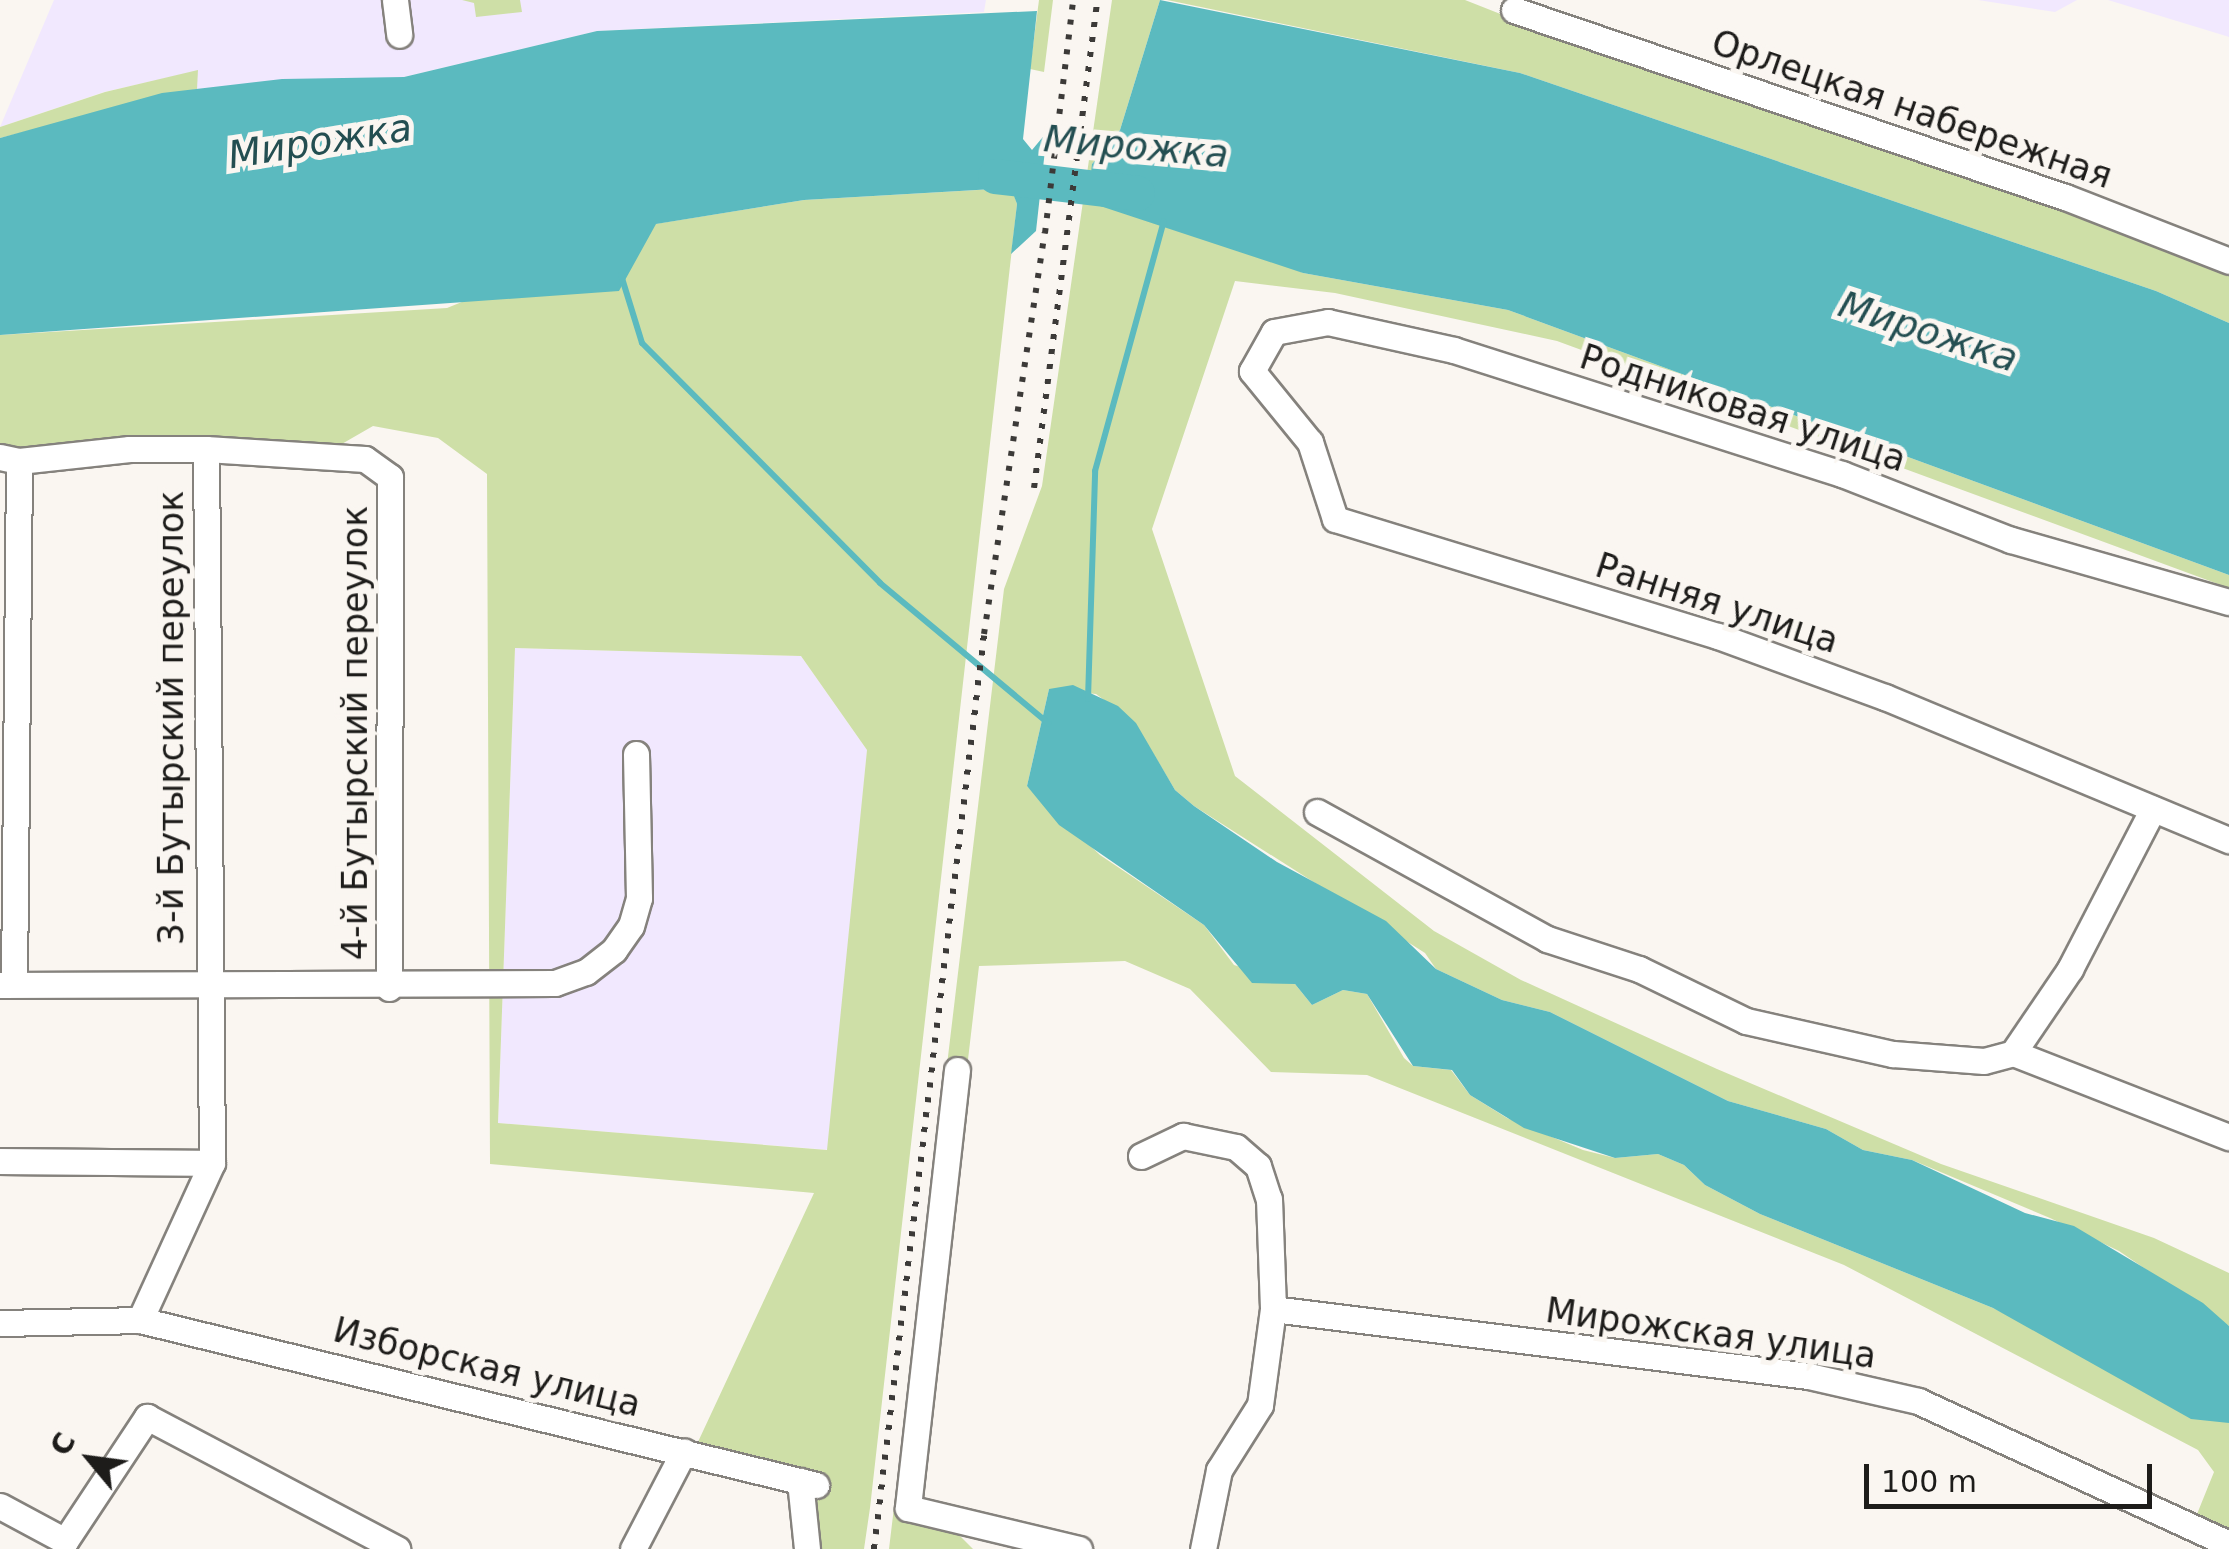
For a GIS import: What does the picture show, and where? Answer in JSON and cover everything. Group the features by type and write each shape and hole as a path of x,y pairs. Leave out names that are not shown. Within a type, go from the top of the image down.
{"street":[{"path":"395,0 399,35"},
{"name":"Орлецкая набережная","path":"1514,10 2066,197 2229,261"},
{"name":"Родниковая улица","path":"1252,371 1274,332 1328,322 1454,350 1842,474 2011,540 2229,602"},
{"name":"Ранняя улица","path":"1252,371 1310,442 1335,520 1718,636 1885,697 2229,840"},
{"path":"206,449 128,449 10,459 7,984 503,986 555,983 586,972 631,926 639,898 636,754"},
{"name":"4-й Бутырский переулок","path":"206,449 365,459 390,477 389,988"},
{"name":"3-й Бутырский переулок","path":"206,449 206,987 212,1163"},
{"path":"2013,1053 2070,969 2154,809"},
{"path":"1316,812 1547,939 1639,969 1746,1021 1894,1054 1984,1061 2013,1053 2229,1137"},
{"path":"957,1070 908,1508 1079,1549"},
{"path":"1141,1156 1184,1136 1236,1147 1258,1166 1268,1198 1273,1310 1260,1406 1219,1470 1203,1549"},
{"path":"0,1161 212,1163 140,1320"},
{"name":"Мирожская улица","path":"1273,1310 1792,1374 1918,1401 2229,1544"},
{"name":"Изборская улица","path":"0,1323 140,1320 808,1483 807,1549"},
{"path":"0,1506 71,1545 147,1418 397,1549"},
{"path":"633,1549 682,1454"}],"shaded area":[{"path":"54,0 986,0 984,12 597,31 404,77 197,89 197,71 104,92 0,127"},
{"path":"1978,0 2077,0 2055,12"},
{"path":"2108,0 2229,0 2229,37 2226,36"},
{"path":"515,648 801,656 867,750 830,1150 498,1123"}],"green space":[{"path":"462,0 520,0 522,12 476,17 474,3"},
{"path":"1039,0 1053,0 1044,72 1030,69"},
{"path":"1112,0 1160,0 1120,130 1092,164 1303,273 1508,310 2229,575 2229,588 1557,341 1335,293 1235,281 1152,529 1235,776 1434,931 1521,980 1717,1069 1941,1164 2154,1238 2229,1273 2229,1326 2119,1251 2050,1218 1912,1160 1863,1150 1826,1129 1728,1101 1550,1012 1502,1000 1436,969 1425,953 1194,806 1175,790 1135,723 1096,694 1049,689 1027,786 1100,855 1204,925 1234,965 1295,984 1312,1005 1343,990 1367,994 1404,1058 1413,1066 1451,1070 1470,1095 1507,1118 1583,1150 1615,1158 1658,1154 1684,1165 1705,1185 1760,1214 1993,1308 2229,1423 2229,1536 2195,1519 2214,1472 2198,1450 1844,1265 1367,1075 1271,1072 1190,989 1125,961 979,966 917,1493 973,1549 889,1549 1004,589 1042,486"},
{"path":"1167,0 1465,0 1503,15 1509,2 2229,269 2229,323 2156,291 1520,73"},
{"path":"198,70 197,89 0,138 0,127 105,92"},
{"path":"1012,188 1017,204 864,1549 821,1549 806,1495 697,1444 814,1193 490,1164 487,474 438,438 373,426 340,445 206,436 20,452 0,447 0,335 447,308 655,224 804,200","holes":["515,648 801,656 867,750 827,1150 498,1123"]}],"water":[{"path":"1160,0 1520,73 2156,291 2229,323 2229,575 1508,310 1303,273 1088,202 1092,164 1120,130"},
{"path":"1037,11 1023,139 1032,150 1047,132 1036,231 1011,254 1017,204 1011,188 804,200 656,224 619,291 0,335 0,138 162,93 282,79 404,77 597,31"},
{"path":"1073,685 1118,706 1136,723 1175,790 1194,806 1277,862 1386,921 1436,969 1502,1000 1550,1012 1728,1101 1826,1129 1863,1150 1912,1160 2025,1213 2074,1226 2203,1303 2229,1326 2229,1423 2191,1419 1993,1308 1760,1214 1705,1185 1684,1165 1658,1154 1615,1158 1524,1128 1470,1095 1452,1070 1413,1066 1367,994 1343,990 1312,1005 1295,984 1252,983 1204,925 1059,825 1027,786 1049,689"}],"waterway":[{"name":"Мирожка","path":"995,176 1137,193"},
{"path":"1088,699 1095,471 1164,221"},
{"path":"621,275 642,343 880,583 1048,723"}],"railway":[{"path":"874,1549 984,634 1045,233 1073,0"},
{"path":"1034,488 1097,0"}]}
